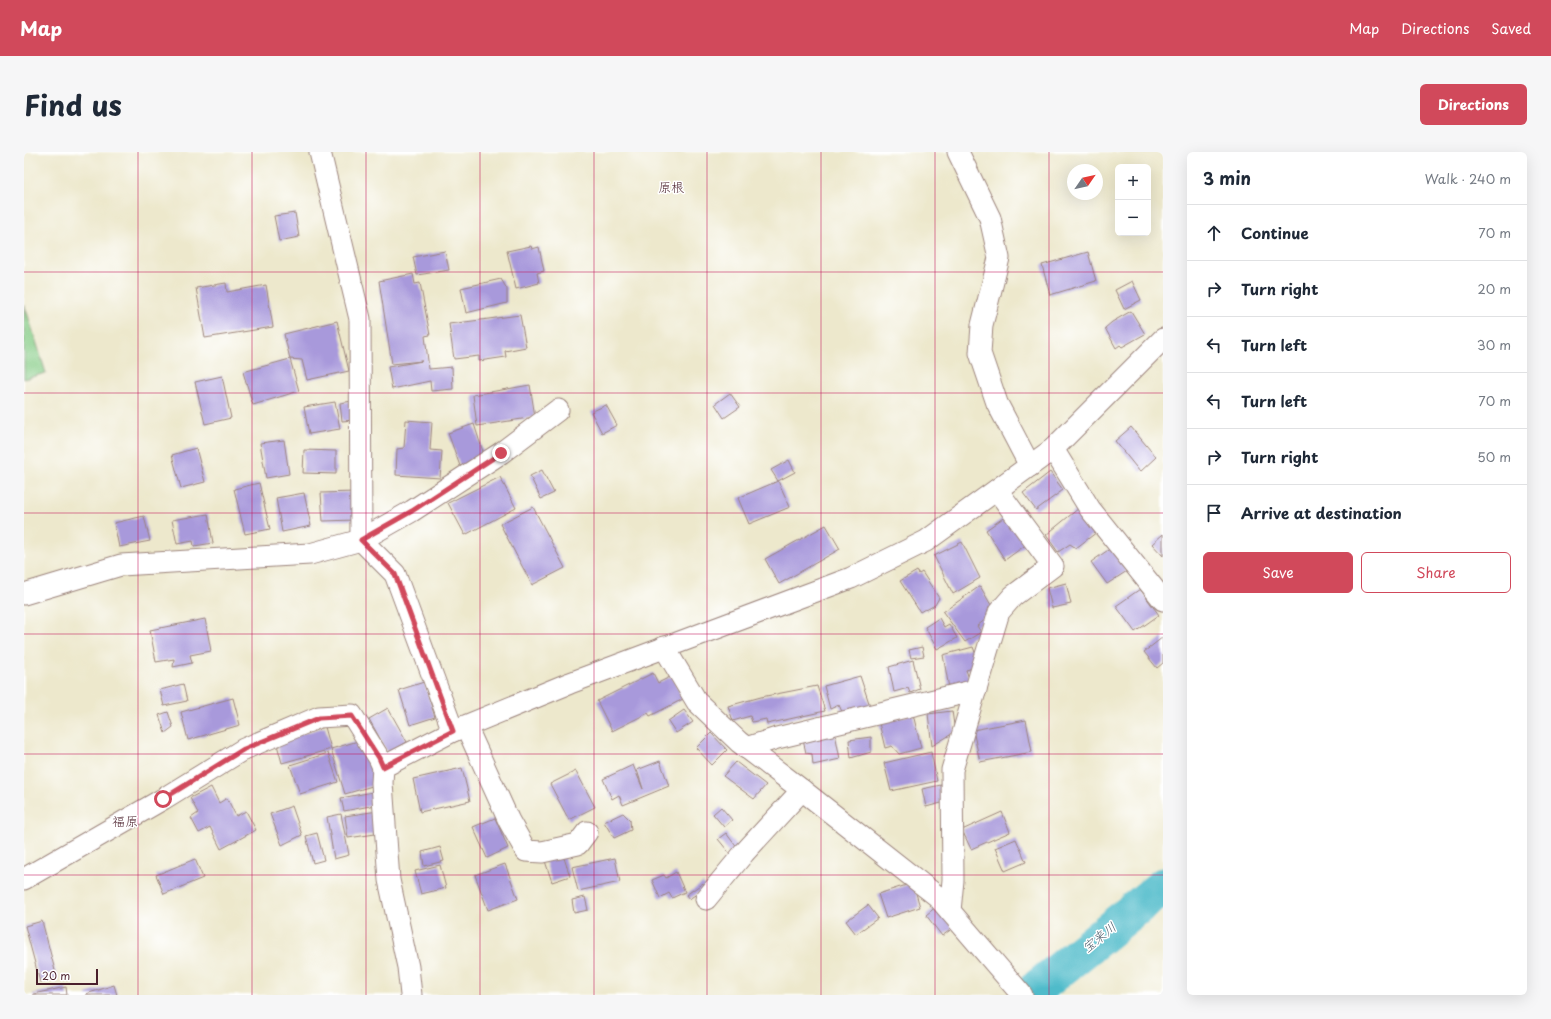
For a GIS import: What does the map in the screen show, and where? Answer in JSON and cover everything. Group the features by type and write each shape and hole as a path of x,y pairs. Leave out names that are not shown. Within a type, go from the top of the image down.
{"street":[{"path":"320,152 360,319 361,540 395,574 460,729 526,851 542,852 578,844 587,832"},
{"path":"958,152 990,218 999,258 982,325 980,352 997,403 1030,466"},
{"path":"383,767 460,729 570,683 851,578 926,541 1053,449 1163,339"},
{"path":"24,594 121,565 310,554 361,540 412,511 488,462 558,410"},
{"path":"1053,449 1090,509 1163,600"},
{"path":"950,911 953,880 952,770 999,612 1013,596 1053,566 997,490"},
{"path":"664,648 697,702 746,748 937,896 1022,995"},
{"path":"746,748 777,738 976,690"},
{"path":"24,879 163,799 244,749 319,718 352,716 379,758 383,767 382,783 389,880 408,967 411,995"},
{"path":"706,899 744,853 802,790"}],"green space":[{"path":"24,306 46,373 24,379"}],"building":[{"path":"295,213 299,237 279,241 274,216"},
{"path":"531,246 532,249 539,247 544,271 537,273 539,283 516,289 507,251"},
{"path":"445,251 449,270 417,275 413,257"},
{"path":"1088,252 1096,281 1050,295 1042,265"},
{"path":"413,274 415,284 420,283 430,335 425,336 429,369 452,367 453,389 431,391 430,381 392,389 388,367 422,361 392,364 379,281"},
{"path":"501,279 507,289 507,303 466,313 461,288"},
{"path":"1132,281 1141,300 1124,309 1115,290"},
{"path":"226,283 227,292 266,285 273,327 205,338 196,288"},
{"path":"1131,311 1145,334 1122,347 1120,345 1116,348 1105,328"},
{"path":"520,315 526,347 505,351 506,357 479,361 479,356 454,359 449,324"},
{"path":"337,321 349,371 307,380 302,360 290,359 284,334"},
{"path":"290,359 299,391 253,405 243,372"},
{"path":"222,376 231,418 205,424 195,382"},
{"path":"530,385 535,417 477,426 473,395"},
{"path":"730,393 740,407 724,418 715,404"},
{"path":"352,401 354,420 342,421 340,403"},
{"path":"335,402 340,429 309,434 304,407"},
{"path":"606,405 617,425 602,433 591,412"},
{"path":"406,420 432,422 430,450 442,451 440,478 396,475 397,449 404,448"},
{"path":"474,424 485,458 460,466 448,433"},
{"path":"1131,427 1156,457 1140,472 1115,441"},
{"path":"284,440 289,474 266,478 260,443"},
{"path":"196,448 205,482 181,488 172,455"},
{"path":"304,450 336,451 336,474 303,473"},
{"path":"789,460 795,472 778,481 771,470"},
{"path":"542,470 554,493 541,499 530,476"},
{"path":"1050,472 1063,490 1036,510 1023,493"},
{"path":"500,477 516,508 465,535 448,503"},
{"path":"778,481 790,507 749,524 738,498"},
{"path":"259,483 270,529 245,534 234,489"},
{"path":"354,492 355,520 323,521 321,493"},
{"path":"304,493 311,526 282,532 276,498"},
{"path":"533,507 565,568 532,585 500,524"},
{"path":"1079,508 1097,532 1076,548 1070,544 1058,552 1046,535"},
{"path":"208,514 213,543 194,546 193,541 177,544 172,520"},
{"path":"144,516 150,541 119,547 114,523"},
{"path":"1006,516 1027,544 1005,560 986,530"},
{"path":"826,525 840,549 779,584 765,559"},
{"path":"1163,534 1163,556 1152,544"},
{"path":"962,542 980,578 953,594 934,556"},
{"path":"1111,548 1127,571 1107,584 1091,562"},
{"path":"917,571 919,574 922,572 939,598 935,605 920,612 900,581"},
{"path":"1066,583 1071,604 1052,608 1047,588"},
{"path":"980,586 995,612 977,626 981,632 965,642 943,612"},
{"path":"1140,589 1159,615 1135,632 1116,606"},
{"path":"939,618 944,627 949,624 957,638 937,649 925,627"},
{"path":"205,619 211,651 190,655 192,663 173,667 174,659 156,662 150,630"},
{"path":"1163,637 1163,663 1157,668 1144,652"},
{"path":"922,647 924,656 911,658 909,650"},
{"path":"973,647 980,666 966,670 970,681 949,688 943,655"},
{"path":"913,660 920,689 910,693 908,688 894,692 889,667"},
{"path":"653,673 658,683 672,676 683,699 650,716 648,713 612,731 597,701"},
{"path":"860,676 870,706 843,714 839,705 830,709 824,686"},
{"path":"424,682 435,717 410,725 399,690"},
{"path":"183,684 187,701 164,706 160,690"},
{"path":"817,686 825,711 767,724 766,719 752,722 750,716 733,721 728,706 761,697"},
{"path":"233,698 240,725 188,740 181,712"},
{"path":"388,708 407,742 388,753 369,719"},
{"path":"684,710 693,722 676,733 668,721"},
{"path":"952,711 955,732 932,746 928,714"},
{"path":"168,712 173,727 165,733 159,715"},
{"path":"913,714 921,748 899,754 892,746 885,748 879,723"},
{"path":"1026,720 1032,752 980,762 973,730"},
{"path":"325,727 331,749 282,763 276,741"},
{"path":"711,733 727,750 712,765 696,748"},
{"path":"835,733 840,759 813,765 812,754 806,753 803,740"},
{"path":"871,737 871,752 851,758 849,740"},
{"path":"365,739 379,784 345,794 331,749"},
{"path":"931,752 937,781 891,791 884,763"},
{"path":"328,753 338,782 300,794 290,765"},
{"path":"660,761 669,786 623,805 619,795 612,799 603,779 633,765 643,789 637,770"},
{"path":"736,762 766,785 754,799 723,776"},
{"path":"462,768 470,801 420,812 413,779"},
{"path":"576,771 595,807 569,820 550,784"},
{"path":"941,785 945,802 926,807 922,789"},
{"path":"211,787 219,803 227,798 236,816 246,811 256,830 221,849 210,827 199,833 191,818 198,813 190,798"},
{"path":"378,791 381,804 344,811 341,798"},
{"path":"292,806 302,835 282,845 270,814"},
{"path":"721,807 732,820 724,827 713,814"},
{"path":"378,811 382,833 348,838 345,816"},
{"path":"1002,812 1010,832 971,849 962,830"},
{"path":"623,813 630,820 631,830 614,838 604,822"},
{"path":"341,814 349,855 334,859 327,817"},
{"path":"495,818 508,848 487,858 473,827"},
{"path":"317,833 324,860 313,863 306,836"},
{"path":"726,833 738,849 731,855 718,839"},
{"path":"1016,839 1026,862 1005,871 995,848"},
{"path":"440,847 444,861 424,866 422,852"},
{"path":"563,855 570,876 552,882 545,861"},
{"path":"615,858 620,882 578,891 572,867"},
{"path":"195,859 203,878 164,894 156,875"},
{"path":"505,864 518,899 488,910 475,875"},
{"path":"440,865 446,888 421,894 415,871"},
{"path":"676,872 685,892 672,898 669,893 660,898 652,880 664,875 666,878"},
{"path":"703,883 706,888 689,899 686,895"},
{"path":"913,883 920,907 886,918 878,894"},
{"path":"585,897 588,910 574,913 572,900"},
{"path":"868,905 878,918 856,934 846,921"},
{"path":"937,906 953,928 942,936 926,915"},
{"path":"42,921 57,978 40,982 25,926"},
{"path":"114,985 117,995 86,995 86,994"},
{"path":"66,987 67,995 33,995 33,994"}],"waterway":[{"name":"宝来川","path":"1036,989 1163,886"}],"district":[{"name":"原根","path":"671,187"},
{"name":"福原","path":"125,821"}],"route":[{"path":"163,799 244,749 319,718 352,716 379,758 383,767 453,731 395,574 361,540 412,511 501,453"}]}
